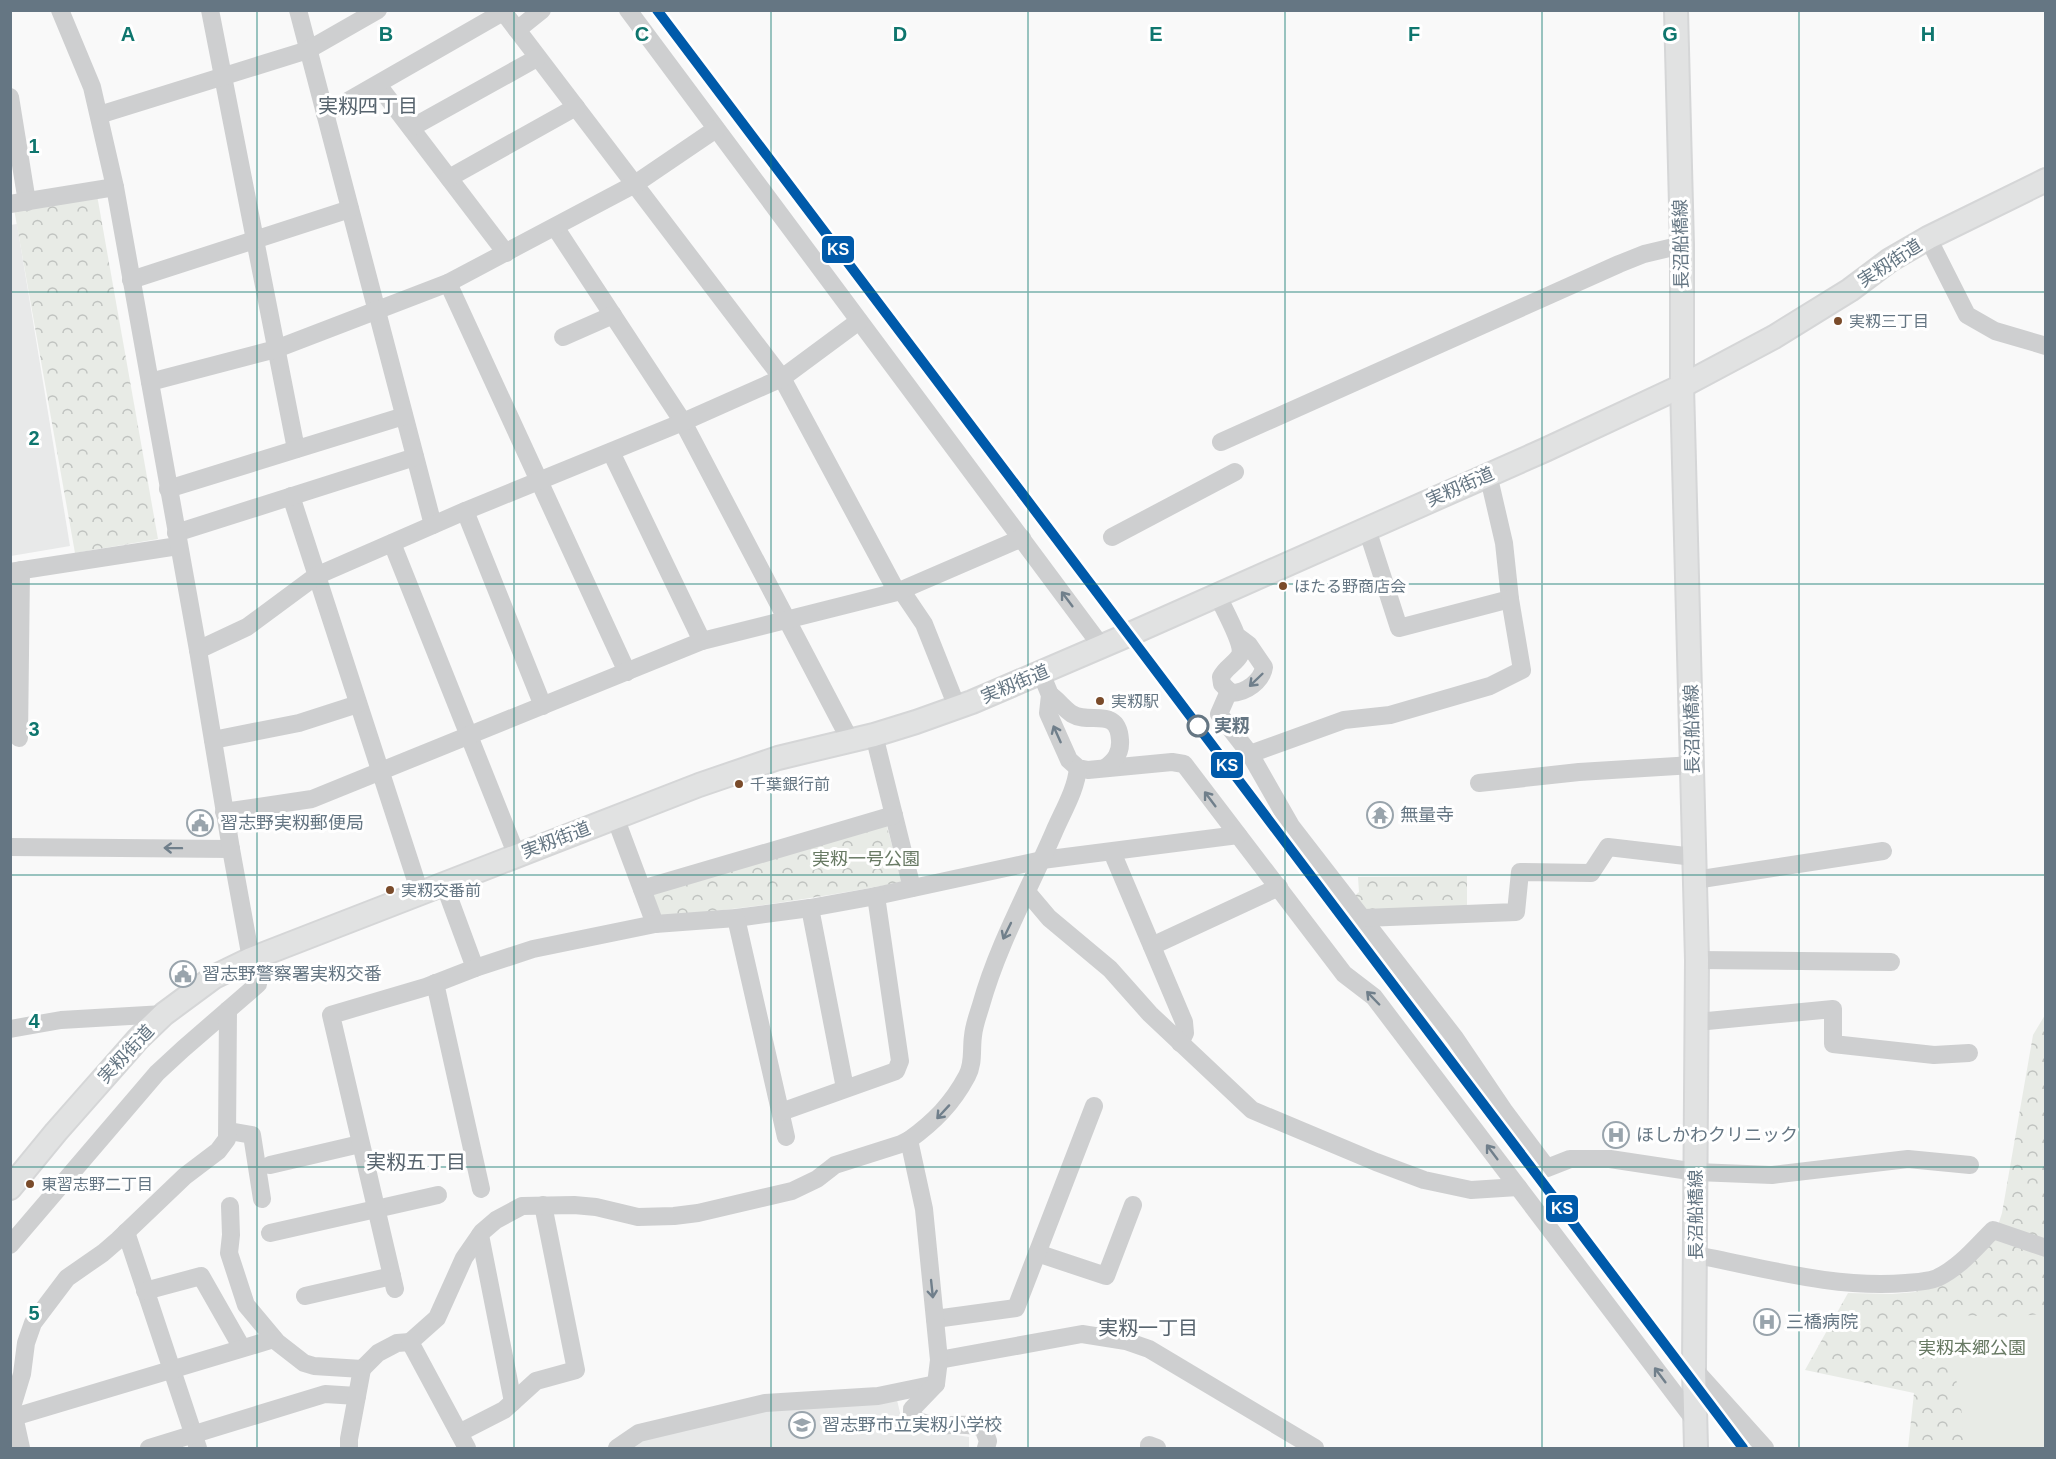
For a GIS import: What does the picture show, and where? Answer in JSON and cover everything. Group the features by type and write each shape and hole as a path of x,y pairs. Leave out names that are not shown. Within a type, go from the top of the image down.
{"main road":[{"name":"長沼船橋線","path":"1676,10 1682,245 1682,386 1693,765 1697,1022 1694,1369 1696,1449"},
{"name":"実籾街道","path":"10,1188 138,1039 164,1014 214,977 251,959 740,770 874,735 957,707 1102,647 1682,386 1774,338 1850,290 1890,260 1928,238 2046,180"}],"street":[{"path":"10,1245 158,1073 183,1048 258,984 251,959 231,849 198,650 115,187 92,87 60,10"},
{"path":"210,10 296,448"},
{"path":"298,10 433,525"},
{"path":"99,115 308,50 378,10"},
{"path":"517,30 542,10"},
{"path":"628,10 1102,647"},
{"path":"325,114 502,11 782,378 899,591 924,624 957,707"},
{"path":"411,128 537,57"},
{"path":"378,85 506,253"},
{"path":"10,97 19,203 115,187"},
{"path":"449,178 576,108"},
{"path":"150,382 276,349 448,283 635,184 716,129"},
{"path":"131,280 350,208"},
{"path":"555,227 683,422 849,740"},
{"path":"1928,238 1967,315 1995,331 2046,346"},
{"path":"1221,442 1619,264 1644,254 1682,245"},
{"path":"448,283 627,672"},
{"path":"563,337 612,315"},
{"path":"198,650 247,627 316,576 782,378 859,321"},
{"path":"168,489 404,416"},
{"path":"611,452 702,641"},
{"path":"19,738 16,571 177,539 291,496 415,457"},
{"path":"1112,537 1235,472"},
{"path":"1250,754 1344,720 1390,715 1490,686 1522,670 1510,599 1504,543 1488,474"},
{"path":"291,496 420,893"},
{"path":"465,511 543,706"},
{"path":"1367,528 1399,628 1510,599"},
{"path":"225,812 312,798 702,641 899,591 1022,538"},
{"path":"392,543 517,856"},
{"path":"1218,596 1237,636 1241,650 1221,677 1222,684 1229,691 1236,693 1257,682 1264,667 1249,645 1237,636"},
{"path":"1041,673 1050,695 1072,713 1080,717 1101,717 1110,720 1115,725 1119,732 1119,752 1113,762 1105,768"},
{"path":"1229,691 1219,714 1250,754 1291,826 1455,1038 1504,1112 1547,1167 1570,1159 1610,1159 1696,1172 1772,1175 1908,1159 1970,1166"},
{"path":"1050,695 1048,713 1069,760 1078,768 1088,770 1172,762 1184,764 1344,974 1374,998 1695,1422"},
{"path":"213,740 299,723 358,704"},
{"path":"874,735 912,888"},
{"path":"1479,783 1579,772 1693,765"},
{"path":"349,1449 362,1369 378,1353 397,1343 410,1342 437,1318 464,1258 480,1235 496,1220 522,1206 543,1205 596,1207 638,1217 698,1213 792,1191 817,1179 835,1165 901,1144 933,1123 952,1102 969,1073 973,1036 989,976 1002,942 1076,783 1078,768"},
{"path":"642,889 894,815"},
{"path":"615,817 655,924"},
{"path":"305,1296 393,1282 330,1015 435,983 533,949 655,924 736,918 810,908 1042,860 1238,836"},
{"path":"10,847 231,849"},
{"path":"1364,918 1516,912 1520,872 1591,873 1608,847 1694,857"},
{"path":"1112,852 1184,1022 1185,1033 1180,1044"},
{"path":"1695,880 1883,852"},
{"path":"444,884 475,968"},
{"path":"1152,946 1279,887"},
{"path":"1027,892 1049,918 1110,969 1140,1004 1251,1110 1424,1180 1471,1190 1518,1187"},
{"path":"781,1112 896,1071 900,1060 876,896"},
{"path":"810,908 845,1088"},
{"path":"736,918 786,1137"},
{"path":"1696,960 1891,962"},
{"path":"435,983 481,1189"},
{"path":"1697,1022 1833,1009 1833,1044 1934,1055 1969,1053"},
{"path":"21,1449 12,1407 22,1374 26,1343 33,1323 67,1278 103,1253 185,1176 223,1146 229,1131 228,1010"},
{"path":"10,1029 61,1020 164,1014"},
{"path":"935,1319 1016,1308 1094,1106"},
{"path":"229,1131 252,1135 262,1199"},
{"path":"909,1140 924,1209 939,1360 936,1384 912,1409 912,1418 921,1424 957,1426 972,1424 984,1428 988,1441 986,1449"},
{"path":"270,1166 360,1144"},
{"path":"270,1233 438,1195"},
{"path":"410,1342 463,1441 504,1410 536,1381 576,1370 543,1205"},
{"path":"1037,1253 1106,1276 1133,1205"},
{"path":"230,1206 229,1253 246,1305 274,1339 304,1363 314,1366 362,1369"},
{"path":"1696,1255 1834,1282 1877,1286 1927,1282 1940,1277 1959,1264 1994,1230 2046,1248"},
{"path":"126,1232 195,1442"},
{"path":"480,1235 513,1402"},
{"path":"146,1291 201,1276 242,1348"},
{"path":"939,1360 1082,1334 1126,1341 1149,1349 1315,1449"},
{"path":"14,1417 274,1339"},
{"path":"1694,1369 1764,1449"},
{"path":"617,1449 639,1432 765,1404 878,1396 936,1384"},
{"path":"149,1449 195,1442 325,1394 357,1396"},
{"path":"1149,1449 1149,1445 1158,1449"}],"shaded area":[{"path":"17,224 70,546 11,556 10,225"},
{"name":"習志野市立実籾小学校","path":"897,1400 902,1421 916,1429 969,1437 969,1448 627,1448 642,1436 766,1409"}],"green space":[{"path":"97,195 158,539 75,553 14,209"},
{"name":"実籾一号公園","path":"886,823 902,882 782,902 660,916 650,891"},
{"path":"1467,876 1467,910 1365,914 1352,898 1359,892 1358,877"},
{"name":"実籾本郷公園","path":"2045,1015 2045,1448 1908,1448 1914,1393 1805,1370 1848,1293 1915,1292 1934,1285 1993,1241 2002,1213 2033,1035"},
{"path":"2045,1314 2045,1448 1964,1448 1958,1387 1948,1348 1947,1323 1958,1315 2000,1317"}],"transit line":[{"name":"KS","path":"657,10 1743,1448"}],"place":[{"name":"実籾三丁目","path":"1838,321"},
{"name":"ほたる野商店会","path":"1283,586"},
{"name":"実籾駅","path":"1100,701"},
{"name":"実籾","path":"1198,726"},
{"name":"千葉銀行前","path":"739,784"},
{"name":"無量寺","path":"1380,815"},
{"name":"習志野実籾郵便局","path":"200,823"},
{"name":"実籾交番前","path":"390,890"},
{"name":"習志野警察署実籾交番","path":"183,974"},
{"name":"ほしかわクリニック","path":"1616,1135"},
{"name":"東習志野二丁目","path":"30,1184"},
{"name":"三橋病院","path":"1767,1322"},
{"name":"習志野市立実籾小学校","path":"802,1425"}],"district":[{"name":"実籾四丁目","path":"368,106"},
{"name":"実籾五丁目","path":"416,1162"},
{"name":"実籾一丁目","path":"1148,1328"}]}
